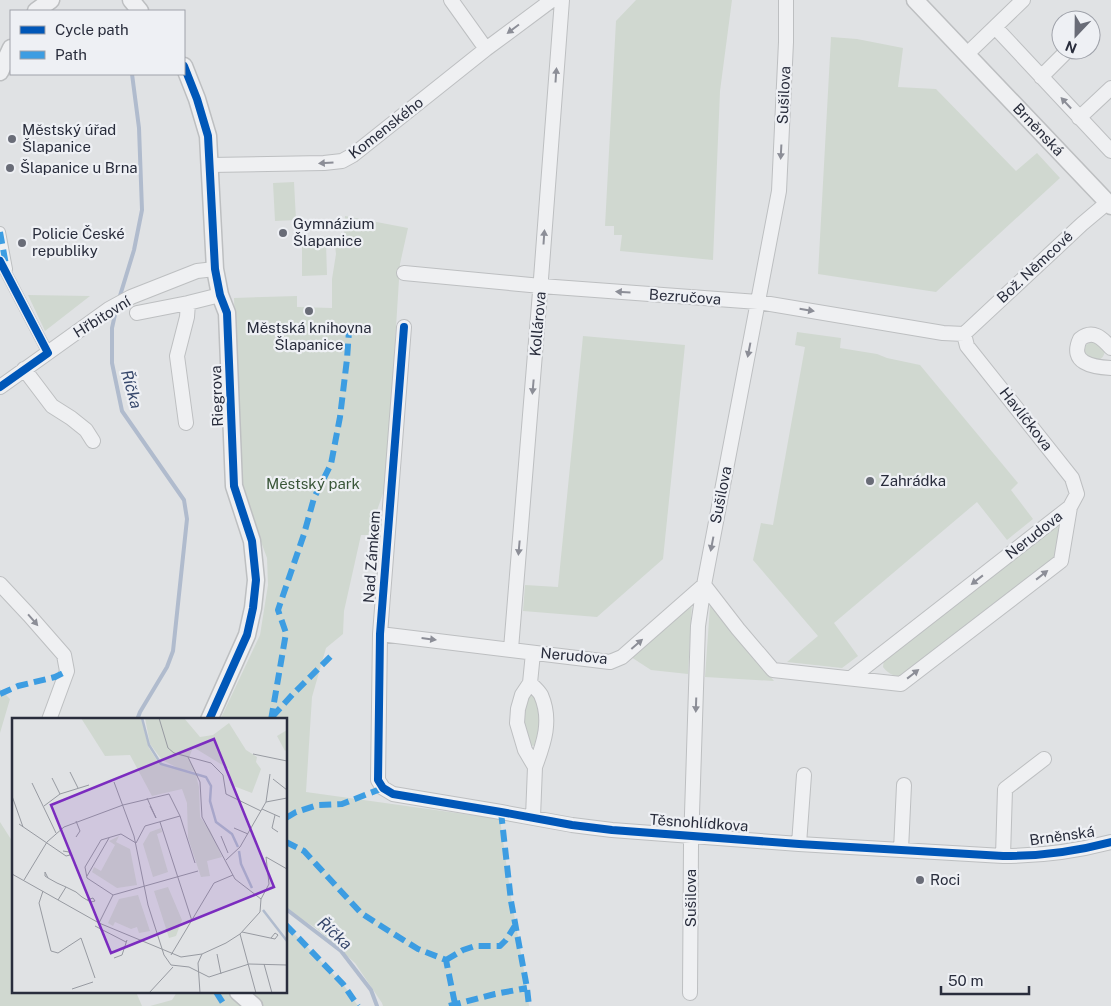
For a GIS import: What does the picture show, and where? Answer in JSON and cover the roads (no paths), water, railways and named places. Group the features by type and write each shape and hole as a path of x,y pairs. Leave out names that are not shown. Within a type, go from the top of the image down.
{"street":[{"path":"37,10 51,0"},
{"path":"131,0 139,10"},
{"path":"451,0 486,49"},
{"name":"Komenského","path":"210,165 342,161 353,155 486,49 552,0"},
{"name":"Kollárova","path":"511,649 562,0"},
{"name":"Sušilova","path":"690,993 691,837 698,626 704,585 780,191 786,0"},
{"name":"Brněnská","path":"915,0 1110,204"},
{"path":"967,54 1023,0"},
{"path":"995,27 1111,151"},
{"path":"0,72 10,50"},
{"path":"1041,77 1058,60"},
{"name":"Riegrova","path":"185,69 208,136 215,268 220,295 227,313 234,486 252,541 256,580 253,608 247,635 210,718"},
{"path":"1079,118 1111,88"},
{"name":"Bož. Němcové","path":"964,334 1095,212 1110,204"},
{"path":"0,232 8,275"},
{"path":"0,261 48,353"},
{"name":"Hřbitovní","path":"0,387 109,309 131,297 197,270 215,268"},
{"name":"Bezručova","path":"404,273 541,286 758,302 943,333 964,334"},
{"path":"137,313 220,295"},
{"path":"186,423 177,356 187,317 188,303"},
{"name":"Nad Zámkem","path":"383,788 378,780 380,634 404,327"},
{"name":"Havlíčkova","path":"964,334 967,346 1072,478 1077,494 1070,507"},
{"path":"1111,348 1102,339 1088,334 1080,339 1077,350 1080,358 1089,365 1111,368"},
{"path":"24,369 52,406 86,430 93,441"},
{"name":"Nerudova","path":"380,634 610,662 622,657 704,585 773,670 901,684 1061,561 1070,507"},
{"name":"Nerudova","path":"850,678 1070,507"},
{"path":"0,584 64,655 67,670 50,718"},
{"path":"533,653 530,683 522,695 518,709 517,724 525,750 535,767"},
{"path":"530,683 540,693 548,719 543,746 535,767 533,817"},
{"path":"1010,856 1005,789 1044,759"},
{"path":"799,844 804,775"},
{"path":"901,850 904,785"},
{"name":"Těsnohlídkova","path":"383,788 393,794 572,825 612,830 691,837 1010,856"},
{"name":"Brněnská","path":"1010,856 1086,849 1111,842"},
{"path":"240,994 254,1006"}],"waterway":[{"name":"Říčka","path":"119,299 134,250 142,210 139,128 132,75"},
{"name":"Říčka","path":"116,310 112,328 112,363 122,411 184,500 187,519 173,651 167,667 138,718"},
{"name":"Říčka","path":"288,911 341,951 371,990 377,1006"}],"place":[{"name":"Městský úřad Šlapanice","path":"12,139"},
{"name":"Šlapanice u Brna","path":"10,168"},
{"name":"Gymnázium Šlapanice","path":"283,233"},
{"name":"Policie České republiky","path":"22,243"},
{"name":"Městská knihovna Šlapanice","path":"309,311"},
{"name":"Zahrádka","path":"870,481"},
{"name":"Roci","path":"920,880"}],"park label":[{"name":"Městský park","path":"313,484"}]}
